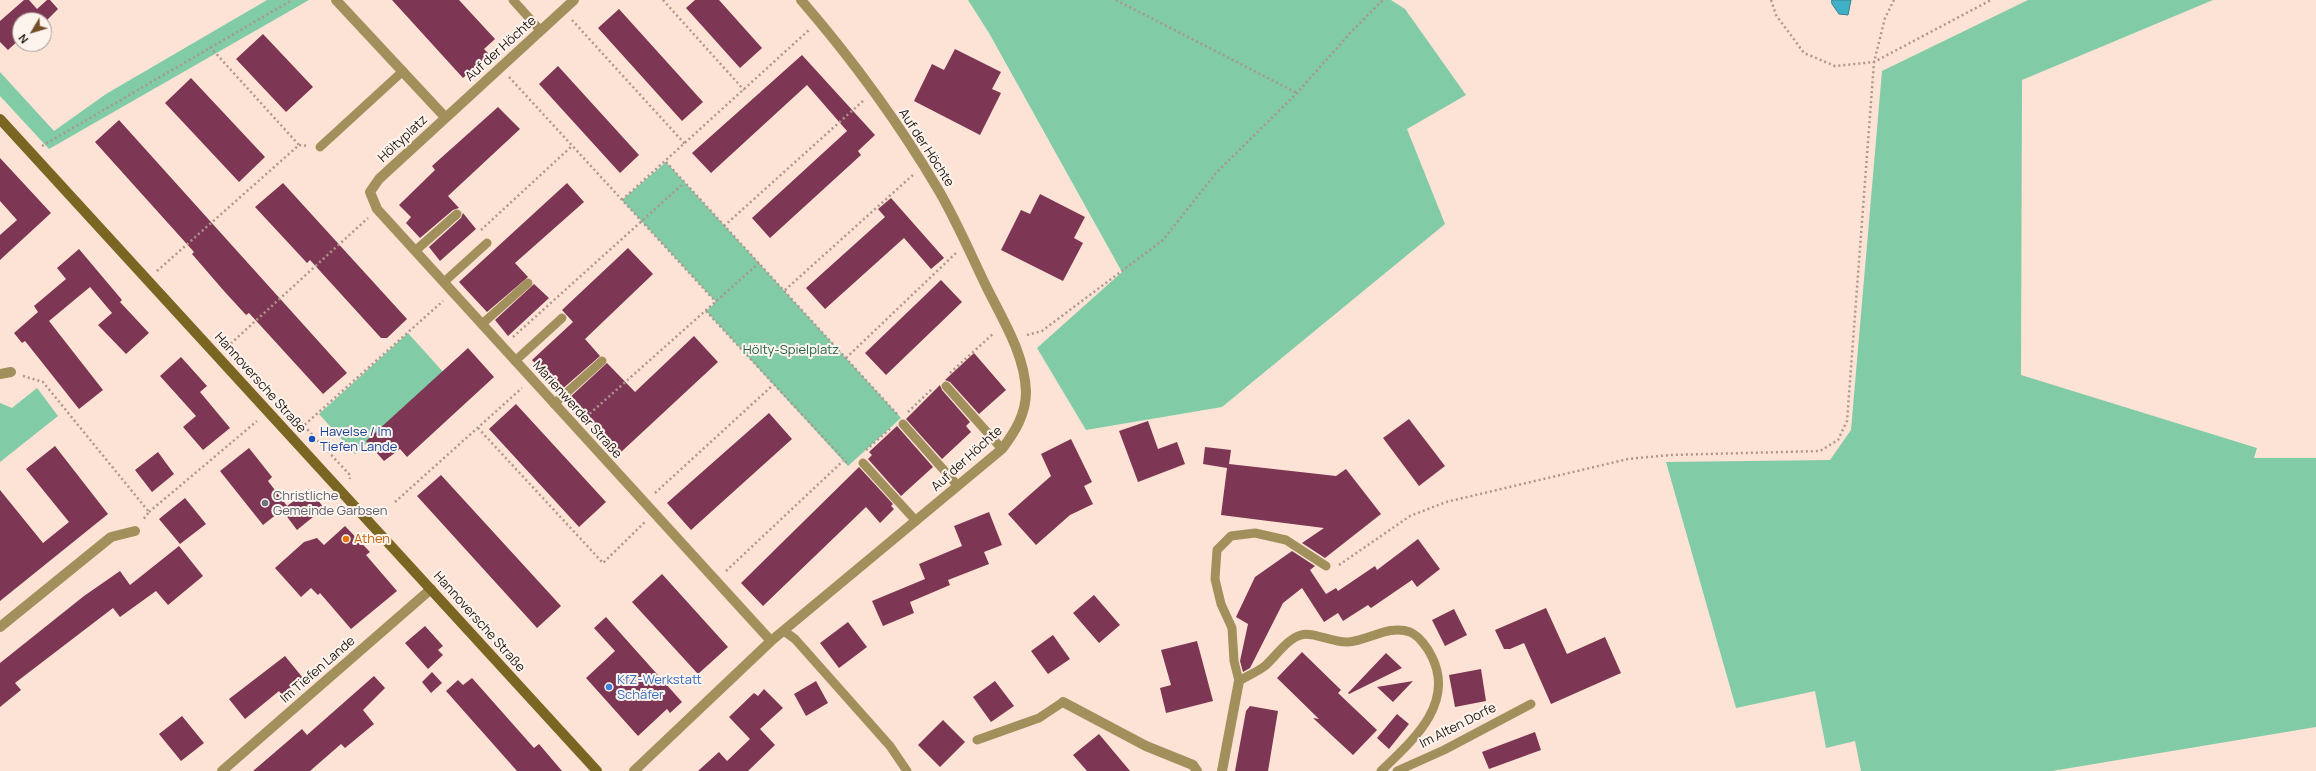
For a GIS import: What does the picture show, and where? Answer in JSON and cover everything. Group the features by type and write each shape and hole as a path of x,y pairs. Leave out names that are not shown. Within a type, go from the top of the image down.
{"street":[{"name":"Höltyplatz","path":"336,0 445,117 379,179 370,192"},
{"name":"Auf der Höchte","path":"445,117 574,0"},
{"name":"Auf der Höchte","path":"634,771 771,641 1002,449 1014,434 1023,415 1026,392 1022,366 1012,339 939,191 874,92 801,0"},
{"name":"Hannoversche Straße","path":"0,119 597,771"},
{"name":"Marienwerder Straße","path":"370,192 377,209 771,641"},
{"path":"0,374 11,372"},
{"path":"0,627 111,537 135,530"},
{"name":"Im Tiefen Lande","path":"222,771 431,589"},
{"path":"1222,771 1239,681"},
{"path":"1063,702 1146,746 1193,765 1197,771"}],"lane":[{"path":"513,0 540,30"},
{"path":"320,148 403,72"},
{"path":"415,251 457,214"},
{"path":"444,282 487,243"},
{"path":"482,324 528,282"},
{"path":"516,361 562,318"},
{"path":"554,404 602,361"},
{"path":"946,386 1002,449"},
{"path":"902,421 958,486"},
{"path":"859,460 916,521"},
{"path":"1326,566 1286,540 1255,533 1231,536 1217,550 1215,579 1221,604 1232,628 1234,661 1239,681 1264,666 1294,638 1302,634 1312,634 1339,643 1357,641 1387,631 1410,632 1422,642 1437,667 1440,687 1438,699 1432,712 1416,735 1381,771"},
{"path":"784,631 795,639 890,746 907,771"},
{"path":"978,740 1039,718 1063,702"},
{"name":"Im Alten Dorfe","path":"1397,771 1444,750 1531,704"}],"path":[{"path":"41,146 292,0"},
{"path":"663,0 744,90"},
{"path":"1116,0 1297,93"},
{"path":"1012,339 1042,331 1163,240 1216,173 1297,93 1351,32 1383,0"},
{"path":"1771,0 1776,15 1804,54 1835,66 1874,62 1991,0"},
{"path":"1326,566 1335,568 1410,516 1446,502 1628,459 1670,454 1820,451 1838,440 1847,422 1874,62 1885,18 1894,0"},
{"path":"562,11 685,144"},
{"path":"622,200 666,162 819,21"},
{"path":"210,47 299,145 320,148"},
{"path":"500,67 716,302"},
{"path":"724,226 874,92"},
{"path":"147,279 299,145"},
{"path":"476,235 572,146"},
{"path":"666,162 785,290 902,421"},
{"path":"785,290 923,166"},
{"path":"502,346 684,183"},
{"path":"217,356 377,209"},
{"path":"846,358 966,244"},
{"path":"575,427 760,263"},
{"path":"291,437 453,291"},
{"path":"706,311 848,466 859,460 902,421 936,386"},
{"path":"948,375 994,332 1006,325"},
{"path":"11,372 43,382 149,512"},
{"path":"395,502 532,379"},
{"path":"645,503 773,385"},
{"path":"135,530 149,512 258,421"},
{"path":"478,428 603,563 654,513"},
{"path":"715,581 843,461"}],"green space":[{"path":"267,0 309,0 49,149 0,96 0,72 54,131 106,94"},
{"path":"968,0 1391,0 1405,9 1466,95 1407,129 1445,224 1222,407 1086,430 1037,348 1122,272 989,33"},
{"path":"2028,0 2213,0 2022,80 2021,375 2257,448 2254,458 2316,458 2316,727 2052,771 1861,771 1855,741 1826,748 1815,691 1736,708 1666,462 1830,460 1851,430 1882,71"},
{"name":"Hölty-Spielplatz","path":"666,162 901,418 848,466 706,311 716,302 622,200"},
{"path":"408,333 444,373 355,454 319,414"},
{"path":"37,388 58,416 0,462 0,403 12,408"}],"water":[{"path":"1832,0 1851,0 1848,15 1839,14 1832,4"}],"building":[{"path":"24,0 29,0 37,9 47,0 50,0 58,9 52,15 52,12 12,12 12,46 8,50 0,42 0,21"},
{"path":"392,0 459,0 495,39 484,49 489,54 463,78"},
{"path":"695,0 719,0 762,48 740,68 686,8"},
{"path":"619,9 703,102 682,121 598,28"},
{"path":"263,34 313,87 286,112 236,59"},
{"path":"955,49 1001,72 992,89 1001,93 980,135 914,101 932,64 944,70"},
{"path":"802,55 875,135 858,151 861,155 770,238 752,218 847,131 807,85 711,173 692,153"},
{"path":"558,66 639,155 620,173 539,84"},
{"path":"191,78 265,157 239,182 165,103"},
{"path":"498,107 520,129 448,196 459,208 453,210 420,238 406,223 411,217 399,205 435,170 432,166"},
{"path":"119,120 347,373 323,394 249,313 246,315 224,291 192,254 194,252 95,142"},
{"path":"0,158 51,213 0,260 0,235 17,220 0,201"},
{"path":"283,183 407,319 387,338 381,338 310,260 307,263 255,207"},
{"path":"567,183 584,202 515,263 528,277 487,312 459,282"},
{"path":"1040,194 1085,217 1074,238 1083,243 1063,281 1001,250 1021,210 1030,214"},
{"path":"891,198 944,258 931,269 904,238 825,309 806,288 885,217 878,209"},
{"path":"463,213 476,229 440,261 429,247 461,218"},
{"path":"628,248 653,274 585,339 600,356 560,391 532,360 573,322 562,310"},
{"path":"79,249 122,300 120,302 149,333 126,354 98,325 112,313 90,287 49,321 103,390 79,409 25,341 22,343 14,333 38,312 34,306 66,279 57,268"},
{"path":"941,280 962,302 886,375 865,353"},
{"path":"534,284 549,298 508,336 495,320"},
{"path":"694,336 718,362 620,453 568,399 607,363 635,392"},
{"path":"468,348 494,377 407,457 400,449 384,461 366,441"},
{"path":"974,353 1006,390 979,414 950,382 945,380"},
{"path":"181,357 207,386 200,392 230,428 203,450 183,427 196,416 160,376"},
{"path":"940,385 942,390 970,422 966,426 971,432 942,459 906,419"},
{"path":"516,404 606,502 579,527 489,429"},
{"path":"769,413 792,439 691,530 667,503"},
{"path":"1409,419 1445,466 1419,486 1383,438"},
{"path":"1148,421 1158,449 1177,442 1185,464 1138,482 1119,431"},
{"path":"897,426 933,467 901,496 868,459 872,455 869,452"},
{"path":"1071,439 1092,482 1084,486 1093,504 1070,515 1036,545 1008,514 1051,476 1041,454"},
{"path":"55,446 108,514 0,601 0,490 43,543 69,522 26,469"},
{"path":"1205,447 1231,450 1229,464 1336,476 1346,469 1381,514 1325,558 1302,543 1324,528 1221,515 1227,468 1203,464"},
{"path":"249,448 272,477 268,481 287,506 263,525 220,471"},
{"path":"158,452 174,474 152,492 135,470"},
{"path":"859,467 893,504 891,506 894,509 880,523 866,507 763,606 741,583"},
{"path":"441,475 561,606 537,628 417,496"},
{"path":"309,489 324,508 297,530 282,510"},
{"path":"185,498 206,524 180,544 159,519"},
{"path":"989,512 1002,545 984,552 989,564 948,580 950,585 910,602 914,613 883,626 872,601 925,579 919,564 962,546 954,526"},
{"path":"345,526 370,552 366,555 397,591 351,629 320,593 318,595 311,588 301,597 275,568 304,542 317,538 324,545"},
{"path":"1418,539 1440,569 1417,587 1412,580 1371,608 1368,605 1343,621 1338,613 1324,622 1302,588 1283,603 1250,668 1243,672 1240,661 1248,624 1236,617 1255,577 1292,551 1315,566 1310,570 1326,594 1336,588 1338,591 1375,566 1377,570"},
{"path":"179,546 203,576 168,605 156,591 120,617 113,608 15,683 21,690 0,707 0,663 84,596 120,571 130,585"},
{"path":"662,574 728,647 698,674 632,602"},
{"path":"1094,595 1120,625 1099,643 1073,613"},
{"path":"1546,608 1567,654 1605,637 1621,673 1551,704 1524,643 1510,649 1504,649 1495,630"},
{"path":"1454,609 1467,635 1445,646 1432,620"},
{"path":"606,617 682,702 670,713 667,709 638,736 586,678 615,651 594,628"},
{"path":"848,622 867,647 839,668 820,643"},
{"path":"425,626 443,646 438,650 443,655 428,669 405,643"},
{"path":"1053,635 1070,659 1048,674 1031,651"},
{"path":"1197,641 1213,701 1166,713 1160,688 1171,685 1161,650"},
{"path":"1302,652 1341,690 1338,693 1377,730 1353,755 1313,718 1319,719 1277,678"},
{"path":"1386,653 1402,668 1349,694 1348,693"},
{"path":"285,656 303,678 282,695 279,691 245,719 229,699"},
{"path":"1481,669 1486,701 1455,707 1449,675"},
{"path":"432,672 442,683 431,693 422,682"},
{"path":"374,676 385,688 363,710 374,724 345,748 341,744 310,771 253,771 302,729 307,735"},
{"path":"472,678 534,748 539,744 562,771 517,771 446,691 458,680 463,685"},
{"path":"816,681 828,703 806,716 794,694"},
{"path":"995,681 1014,706 991,722 973,697"},
{"path":"1413,681 1393,702 1377,687"},
{"path":"764,689 783,708 760,729 775,745 748,771 698,771 719,752 727,761 750,739 729,717 754,693 758,696"},
{"path":"1250,706 1278,711 1268,771 1235,771 1246,711"},
{"path":"1397,714 1409,724 1389,749 1377,738"},
{"path":"182,716 204,743 181,761 159,734"},
{"path":"943,720 965,742 940,767 918,745"},
{"path":"1535,732 1541,750 1489,769 1482,752"},
{"path":"1099,734 1130,771 1087,771 1073,755"}],"place":[{"name":"Havelse / Im Tiefen Lande","path":"312,439"},
{"name":"Christliche Gemeinde Garbsen","path":"265,503"},
{"name":"Athen","path":"346,539"},
{"name":"KfZ-Werkstatt Schäfer","path":"609,687"}]}
